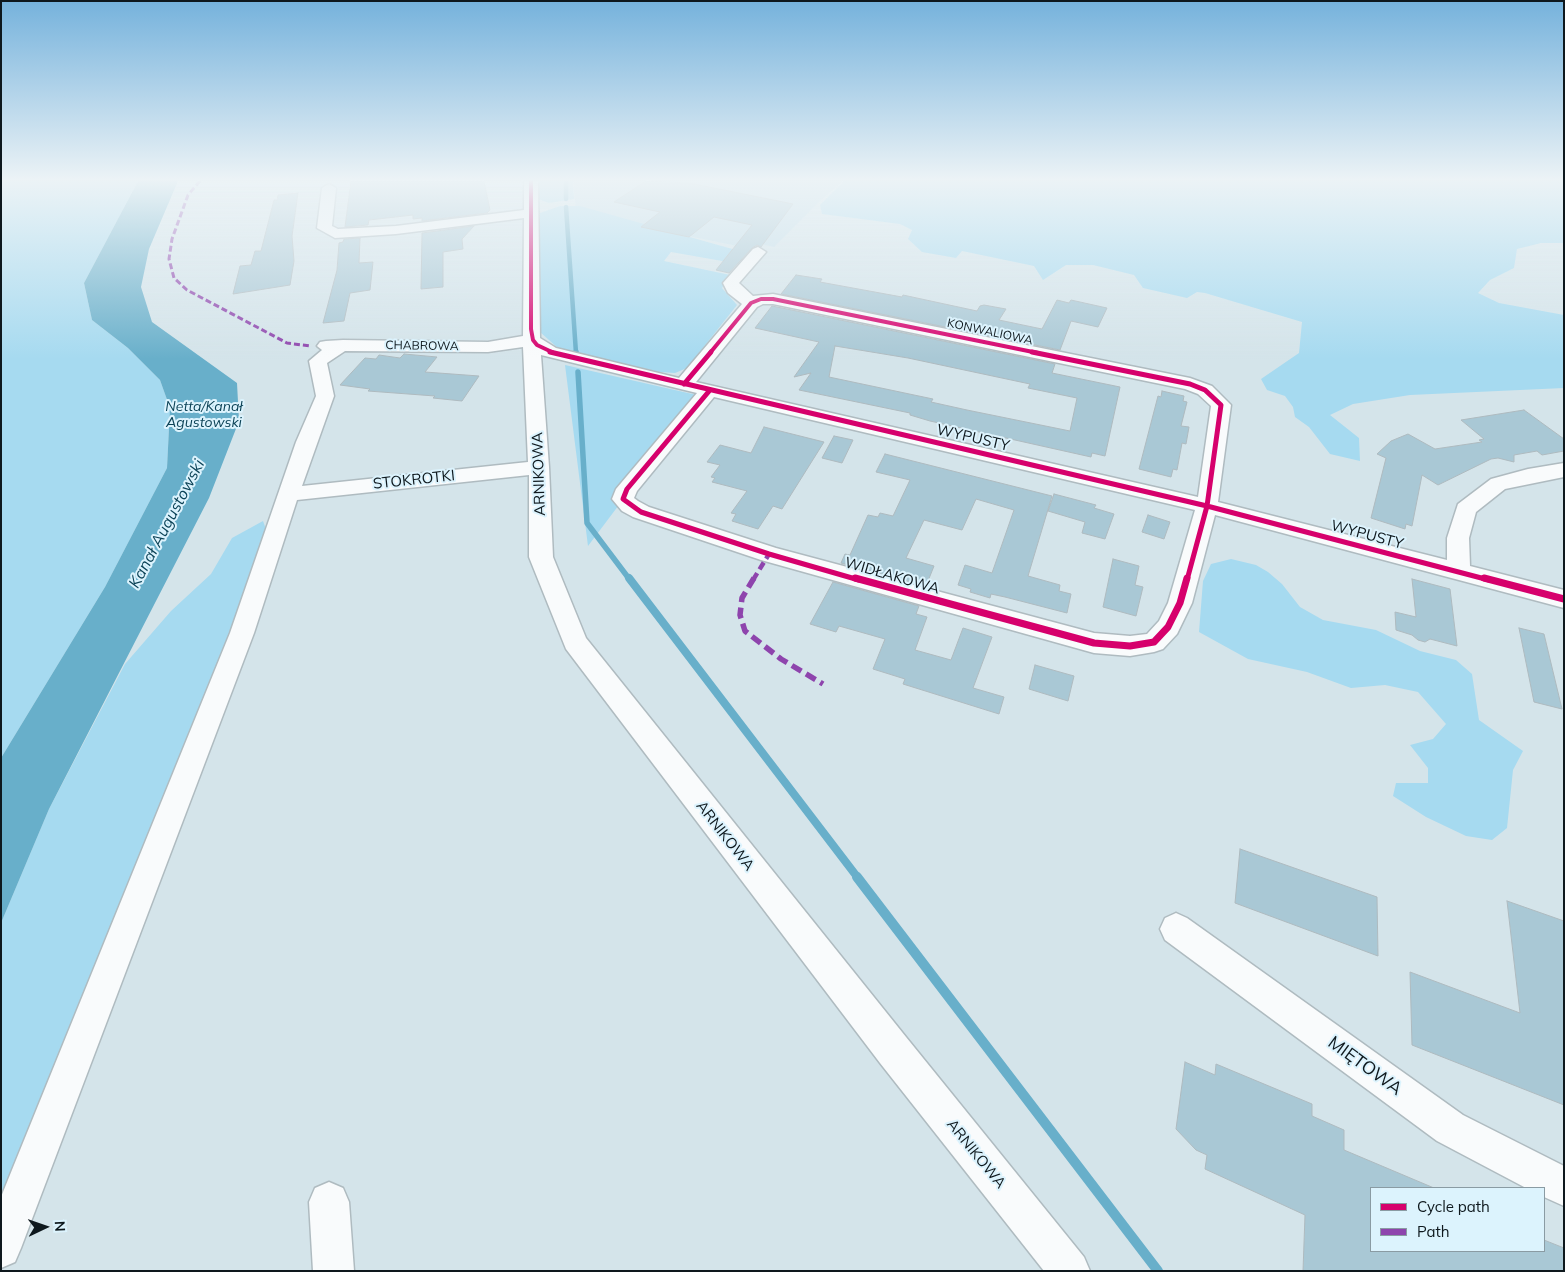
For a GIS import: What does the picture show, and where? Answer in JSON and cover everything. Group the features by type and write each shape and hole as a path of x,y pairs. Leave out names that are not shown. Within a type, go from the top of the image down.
{"street":[{"path":"532,240 533,340"},
{"path":"684,384 751,303 734,290 731,283 758,252"},
{"name":"KONWALIOWA","path":"751,303 761,299 773,299 1190,384 1206,390 1221,405 1207,506"},
{"name":"CHABROWA","path":"310,346 488,348 533,340"},
{"name":"WYPUSTY","path":"533,340 550,352 1207,506 1564,599"},
{"name":"ARNIKOWA","path":"533,340 541,557 575,642 893,1050 1070,1271"},
{"path":"1,1248 242,632 306,442 325,396 318,362 343,345"},
{"name":"WIDŁAKOWA","path":"710,390 627,488 623,498 630,506 641,512 769,554 928,600 1094,643 1130,646 1154,642 1168,627 1180,603 1207,506"},
{"name":"STOKROTKI","path":"290,494 539,467"},
{"path":"1459,572 1458,538 1466,509 1498,484 1528,476 1564,470"},
{"name":"MIĘTOWA","path":"1176,929 1450,1128 1564,1187"},
{"path":"329,1202 334,1271"}],"shaded area":[{"path":"1,240 107,240 84,283 92,320 128,348 160,380 170,408 167,468 105,587 1,758"},
{"path":"540,240 702,240 743,252 739,264 671,252 664,261 730,275 722,288 737,305 687,368 675,373 660,372 559,349 540,332"},
{"path":"710,240 781,240 774,247 748,241 742,247"},
{"path":"909,240 1564,240 1564,243 1541,243 1517,249 1514,268 1490,280 1478,293 1499,303 1564,315 1564,388 1410,395 1353,404 1330,415 1359,438 1360,461 1330,454 1309,427 1295,417 1293,407 1285,396 1267,390 1261,379 1299,353 1302,322 1205,293 1197,292 1187,298 1143,288 1134,275 1093,265 1066,265 1043,280 1034,266 962,251 956,258 922,252"},
{"path":"565,365 701,396 588,546"},
{"path":"263,521 268,535 1,1211 1,923 49,809 125,664 171,611 211,574 232,538"},
{"path":"1231,559 1256,565 1268,572 1282,584 1300,607 1323,620 1376,630 1420,651 1456,660 1472,674 1479,720 1523,751 1513,770 1507,828 1492,840 1466,836 1426,817 1393,796 1396,783 1428,783 1428,768 1410,745 1433,739 1446,724 1418,692 1385,685 1351,688 1307,672 1248,659 1199,632 1203,581 1211,564"}],"water":[{"name":"Netta/Kanał Agustowski","path":"107,240 153,240 141,287 152,322 237,383 239,421 209,498 49,809 1,923 1,758 105,587 167,468 170,408 160,380 128,348 92,320 84,283"}],"building":[{"path":"264,240 292,240 294,261 290,285 233,294 240,266 251,265 255,251 261,251"},
{"path":"344,240 360,240 359,263 373,262 370,290 350,293 344,321 323,323 337,270 339,243"},
{"path":"422,240 462,240 463,249 443,252 443,287 421,289"},
{"path":"740,240 766,240 761,247 757,245 752,248 729,273 716,270"},
{"path":"796,275 822,279 820,282 902,297 903,295 977,311 980,306 984,305 1006,309 999,320 1042,329 1057,300 1069,303 1071,300 1107,308 1098,327 1071,321 1060,350 781,294"},
{"path":"772,306 1055,364 1052,373 1120,387 1105,456 1092,453 1091,457 930,421 910,415 910,413 799,390 811,373 794,377 819,342 755,328","holes":["835,346 908,358 1030,384 1028,388 1077,398 1070,431 931,402 933,399 829,377"]},
{"path":"404,354 437,357 425,372 479,376 462,401 433,398 435,396 368,391 370,389 340,385 365,358 376,359 379,355 400,358"},
{"path":"1162,391 1184,396 1183,401 1187,402 1181,426 1189,427 1186,444 1182,443 1177,470 1173,469 1171,477 1139,469 1158,396 1161,397"},
{"path":"1524,410 1564,439 1564,451 1542,455 1537,451 1514,455 1514,462 1498,458 1491,459 1438,485 1422,475 1412,526 1406,524 1405,529 1371,518 1386,458 1377,454 1391,441 1408,434 1435,449 1482,442 1479,440 1484,439 1461,420"},
{"path":"764,427 824,442 782,509 773,506 758,529 732,521 736,514 731,513 747,491 712,482 715,478 711,477 720,465 707,462 720,445 751,453"},
{"path":"834,436 853,440 842,463 822,458"},
{"path":"885,454 1052,496 1028,576 1060,585 1059,591 1071,594 1067,613 991,594 990,598 970,592 971,589 958,585 965,565 992,573 1014,510 976,499 962,530 924,520 906,558 934,566 926,586 841,563 845,554 850,555 868,515 878,517 880,513 893,516 910,480 876,472"},
{"path":"1054,494 1096,505 1094,508 1114,514 1105,539 1082,533 1085,522 1048,511"},
{"path":"1148,515 1170,522 1164,539 1142,532"},
{"path":"1113,559 1139,566 1135,585 1143,587 1136,616 1103,607"},
{"path":"1412,579 1450,589 1457,646 1430,639 1425,642 1396,630 1395,612 1416,617"},
{"path":"833,582 919,606 916,614 927,617 915,650 951,660 963,628 992,637 973,688 1004,697 999,714 903,684 905,679 873,669 885,639 839,626 836,632 810,624"},
{"path":"1519,628 1544,634 1562,709 1534,702"},
{"path":"1035,665 1074,676 1068,701 1029,689"},
{"path":"1240,849 1377,897 1378,956 1235,903"},
{"path":"1507,901 1564,921 1564,1105 1412,1045 1410,972 1520,1013"},
{"path":"1185,1062 1215,1075 1216,1064 1312,1104 1312,1116 1344,1130 1344,1150 1432,1187 1370,1187 1370,1252 1545,1252 1545,1240 1564,1248 1564,1271 1303,1271 1305,1215 1205,1169 1207,1155 1196,1150 1176,1129"}],"waterway":[{"path":"568,240 576,353"},
{"path":"578,372 587,523 630,580"},
{"path":"629,578 858,878"},
{"path":"857,877 1158,1271"}],"marked path":[{"path":"172,240 169,259 174,278 187,290 287,343 310,346"},
{"path":"769,554 742,598 740,615 745,631 781,659 823,684"}],"cycle path":[{"path":"531,240 531,329 533,340 537,345 550,352 1207,506 1564,599"},
{"path":"684,384 751,303 761,299 773,299 1190,384 1205,390 1221,405 1207,506 1180,603 1168,627 1154,642 1130,646 1094,643 769,554 641,512 630,506 623,499 627,489 710,390"}],"water label":[{"name":"Kanał Augustowski","path":"167,524"}]}
